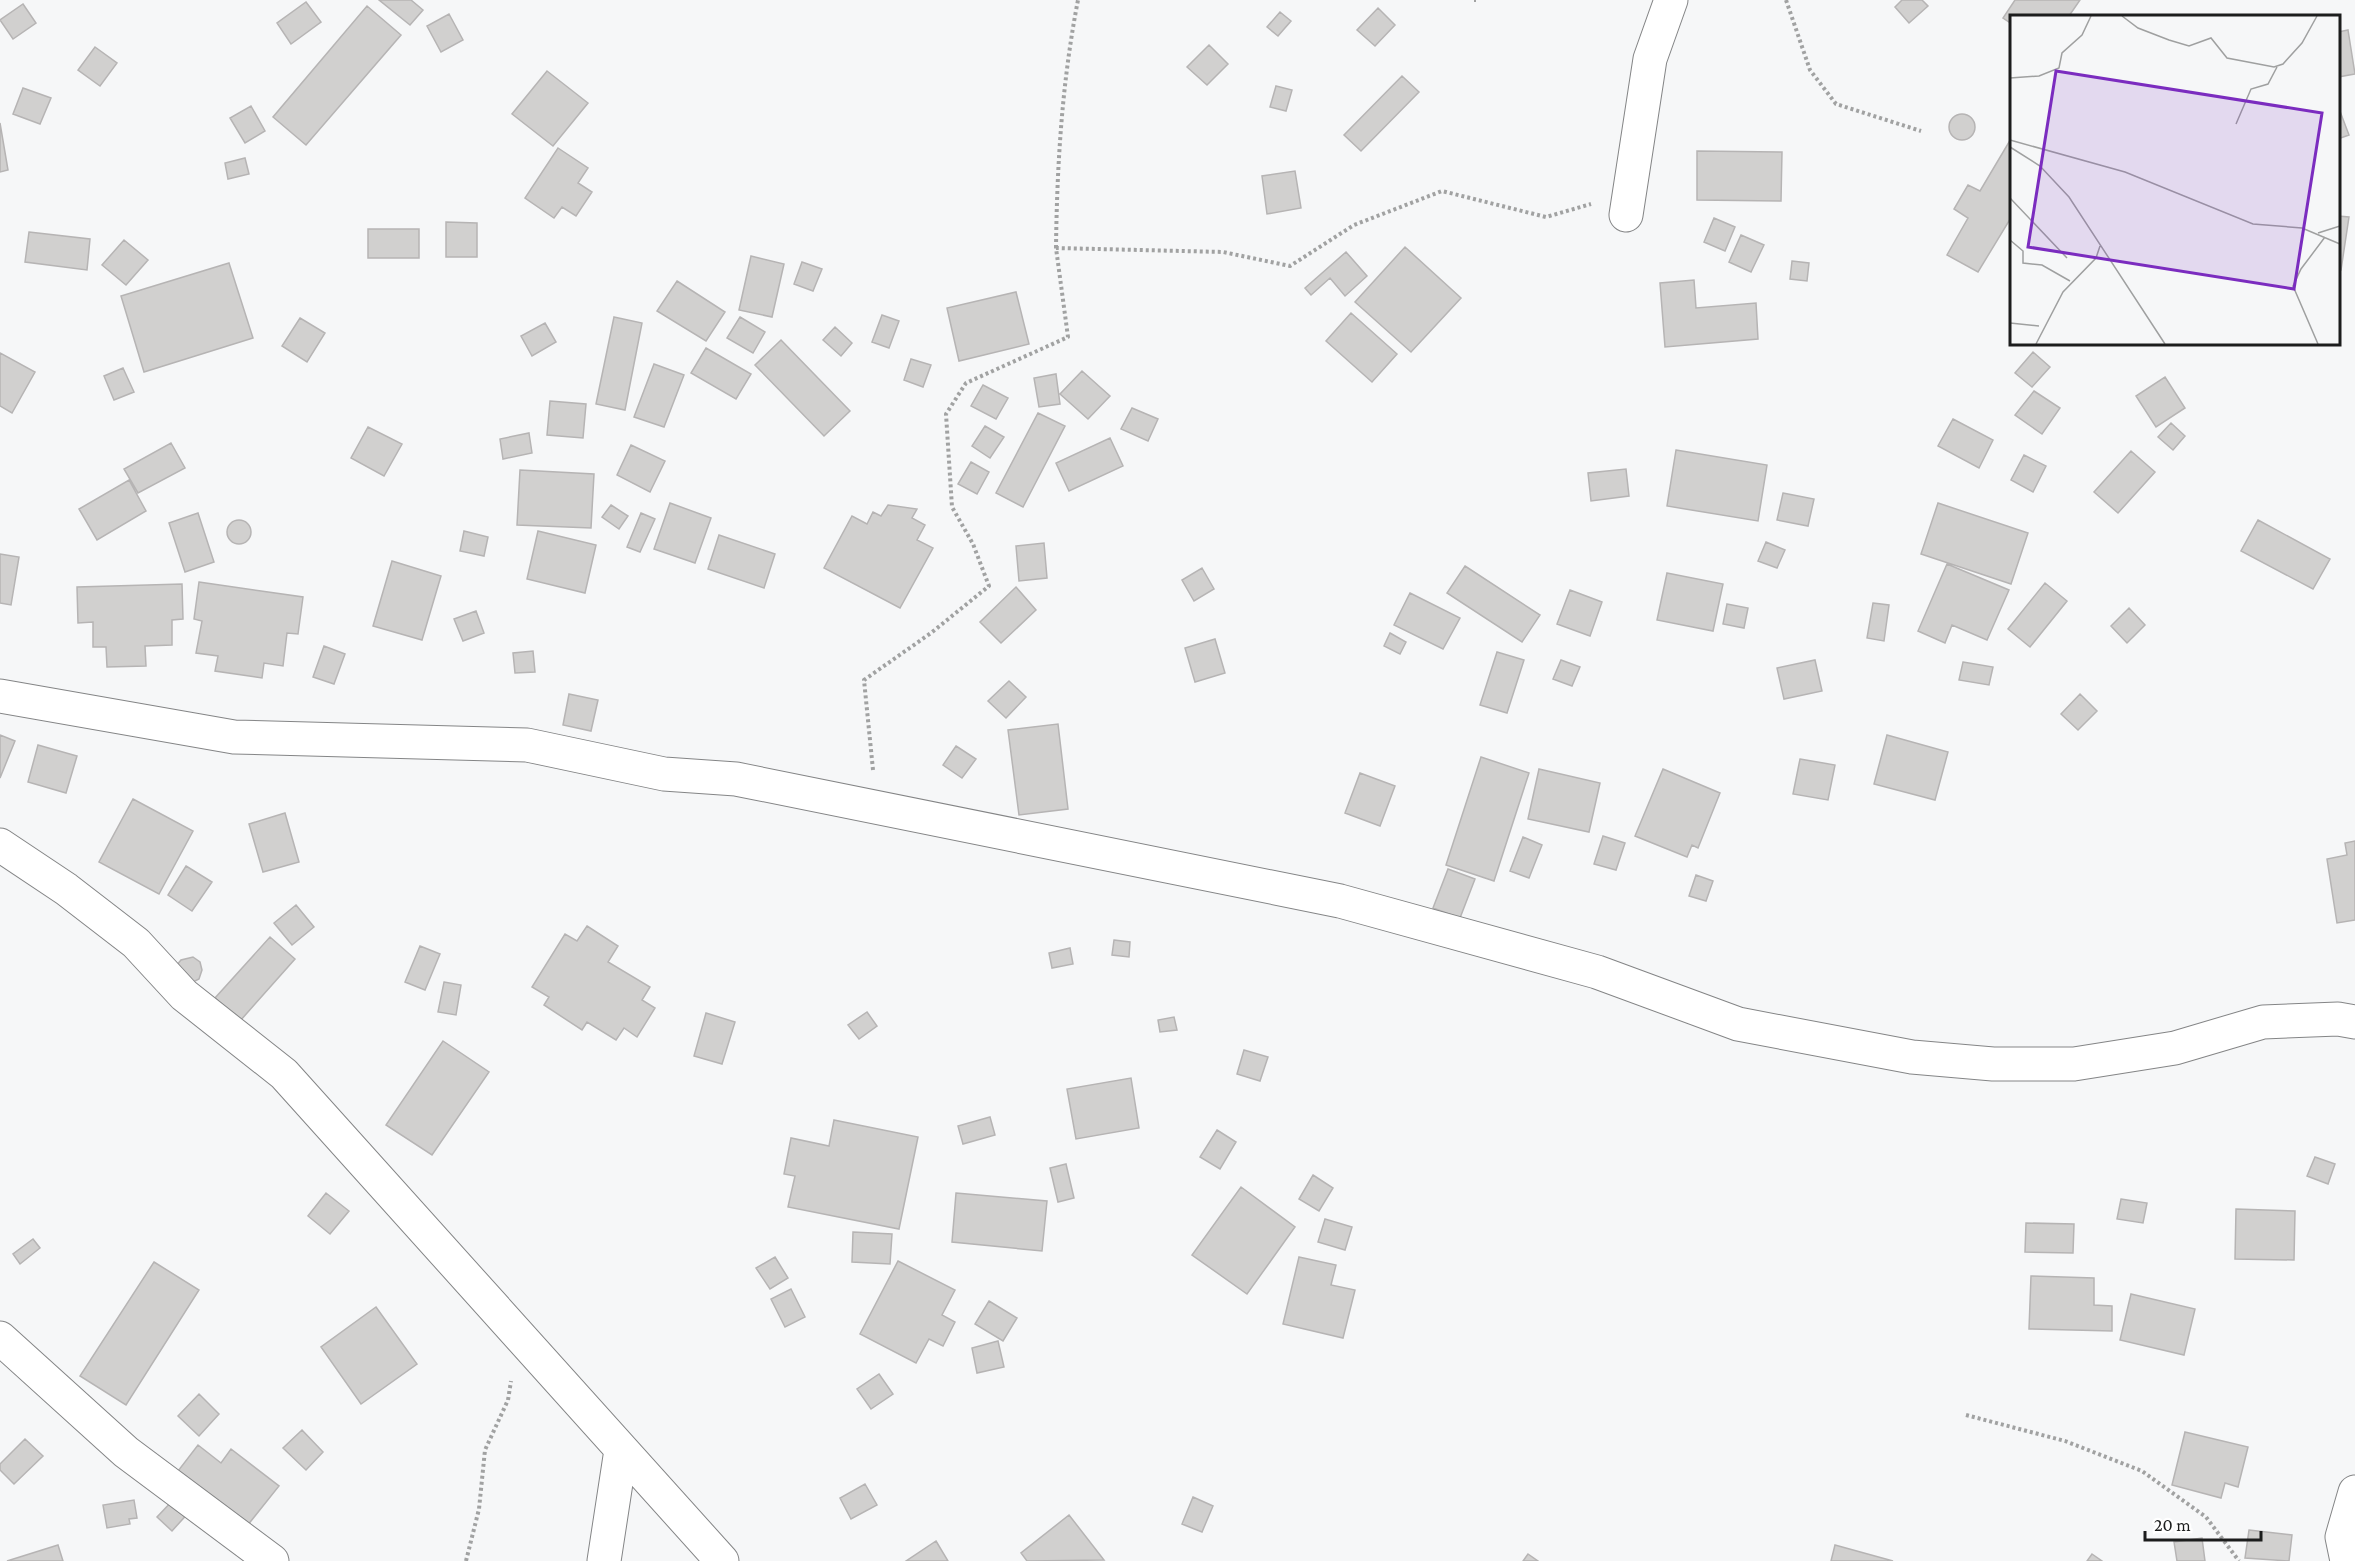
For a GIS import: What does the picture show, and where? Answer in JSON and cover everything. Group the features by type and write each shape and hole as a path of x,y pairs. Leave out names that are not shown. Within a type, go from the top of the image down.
{"street":[{"path":"1627,204 1650,59 1671,0"},
{"path":"0,696 234,738 527,745 664,774 736,779 1340,901 1597,972 1738,1023 1912,1057 1993,1065 2074,1064 2175,1048 2263,1022 2338,1019 2355,1022"},
{"path":"0,845 66,889 136,943 184,995 284,1074 722,1561"},
{"path":"0,1338 126,1452 272,1561"},
{"path":"604,1561 621,1450"},
{"path":"2347,1561 2342,1537 2355,1492"}],"path":[{"path":"876,807 864,680 931,633 989,586 973,544 952,507 945,414 966,383 1068,337 1056,248 1057,172 1065,65 1078,0"},
{"path":"1786,0 1810,70 1836,104 1921,131"},
{"path":"1056,248 1223,252 1290,266 1354,225 1442,191 1546,217 1627,204"},
{"path":"466,1561 479,1509 485,1450 508,1400 520,1336"},
{"path":"1966,1415 2065,1441 2142,1471 2206,1517 2239,1561"}],"building":[{"path":"379,0 411,0 423,10 410,25"},
{"path":"1902,0 1922,0 1928,6 1909,23 1895,7"},
{"path":"2015,0 2080,0 2070,15 2010,15 2010,23 2003,18"},
{"path":"306,2 321,22 291,44 277,23"},
{"path":"23,4 36,23 13,39 0,20"},
{"path":"367,6 401,35 306,145 273,117"},
{"path":"1378,8 1395,25 1375,46 1357,30"},
{"path":"1280,12 1291,21 1278,36 1267,27"},
{"path":"449,14 463,40 441,52 427,26"},
{"path":"2348,30 2355,74 2340,77 2340,32"},
{"path":"1209,45 1228,64 1207,85 1187,67"},
{"path":"95,47 117,63 100,86 78,70"},
{"path":"547,71 588,103 553,146 512,114"},
{"path":"1402,76 1419,92 1361,151 1344,135"},
{"path":"1276,86 1292,90 1286,111 1270,107"},
{"path":"23,88 51,98 40,124 13,114"},
{"path":"251,106 265,131 245,143 230,118"},
{"path":"2340,111 2349,135 2340,138"},
{"path":"1962,114 1971,118 1975,127 1971,136 1962,140 1953,136 1949,127 1953,118"},
{"path":"0,123 8,170 0,172"},
{"path":"2010,140 2010,219 1978,272 1947,255 1968,218 1954,209 1968,185 1980,191"},
{"path":"558,148 588,168 578,183 592,192 576,216 562,207 554,218 525,198"},
{"path":"1697,151 1782,152 1781,201 1697,200"},
{"path":"245,158 249,174 228,179 225,163"},
{"path":"1295,171 1301,208 1267,214 1262,176"},
{"path":"2340,216 2349,217 2340,270"},
{"path":"1714,218 1735,227 1725,251 1704,242"},
{"path":"446,222 477,223 477,257 446,257"},
{"path":"368,229 419,229 419,258 368,258"},
{"path":"29,232 90,239 87,270 25,262"},
{"path":"1741,235 1764,245 1751,272 1729,262"},
{"path":"124,240 148,260 126,285 102,265"},
{"path":"1405,247 1461,298 1411,352 1355,302"},
{"path":"1346,252 1367,276 1345,296 1330,278 1311,295 1305,288"},
{"path":"751,256 784,264 772,317 739,310"},
{"path":"1792,261 1809,263 1807,281 1790,279"},
{"path":"802,262 822,269 813,291 794,284"},
{"path":"229,263 253,338 144,372 121,296"},
{"path":"1694,280 1696,308 1756,303 1758,339 1665,347 1660,283"},
{"path":"677,281 725,312 706,341 657,311"},
{"path":"1016,292 1029,344 959,361 947,308"},
{"path":"1351,313 1397,354 1372,382 1326,341"},
{"path":"882,315 899,321 889,348 872,342"},
{"path":"614,317 642,323 625,410 596,404"},
{"path":"740,317 765,332 753,353 727,338"},
{"path":"300,318 325,333 307,362 282,346"},
{"path":"545,323 556,342 532,356 521,336"},
{"path":"835,327 852,343 841,356 823,340"},
{"path":"781,340 850,411 824,436 755,365"},
{"path":"706,348 751,374 736,399 691,373"},
{"path":"2033,352 2050,367 2032,387 2015,373"},
{"path":"0,353 35,372 12,413 0,406"},
{"path":"911,359 931,365 923,387 904,380"},
{"path":"654,364 684,375 664,427 634,417"},
{"path":"123,368 134,392 114,400 104,376"},
{"path":"1082,371 1110,396 1088,419 1060,394"},
{"path":"1056,374 1060,404 1039,407 1034,378"},
{"path":"2165,377 2185,408 2156,427 2136,396"},
{"path":"983,385 1008,398 996,419 971,406"},
{"path":"2034,391 2060,408 2042,434 2015,415"},
{"path":"550,401 586,404 583,438 547,435"},
{"path":"1132,408 1158,419 1148,441 1121,429"},
{"path":"1038,413 1065,426 1023,507 996,493"},
{"path":"1953,419 1993,440 1979,468 1938,446"},
{"path":"2171,423 2185,436 2173,450 2158,437"},
{"path":"985,426 1004,437 990,458 972,446"},
{"path":"368,427 402,444 384,476 351,458"},
{"path":"529,433 532,453 503,459 500,439"},
{"path":"1110,438 1123,466 1069,491 1056,463"},
{"path":"171,443 185,468 138,493 124,469"},
{"path":"631,445 665,461 650,492 617,475"},
{"path":"1676,450 1767,465 1758,521 1667,506"},
{"path":"2131,451 2155,472 2118,513 2094,492"},
{"path":"2024,455 2046,466 2033,492 2011,480"},
{"path":"971,462 989,472 977,494 958,484"},
{"path":"1626,469 1629,496 1591,501 1588,473"},
{"path":"520,470 594,474 591,528 517,525"},
{"path":"129,480 146,511 97,540 79,509"},
{"path":"1783,493 1814,499 1808,526 1777,520"},
{"path":"670,503 711,518 695,563 654,549"},
{"path":"1938,503 2028,533 2011,584 1921,554"},
{"path":"611,505 628,516 619,529 602,517"},
{"path":"888,505 917,509 912,518 925,525 917,540 933,548 900,608 824,568 852,516 867,524 873,512 881,516"},
{"path":"198,513 214,562 185,572 169,523"},
{"path":"641,513 655,519 640,552 627,547"},
{"path":"239,520 248,523 251,532 248,541 239,544 230,541 227,532 230,523"},
{"path":"2258,520 2330,559 2313,589 2241,551"},
{"path":"464,531 488,537 484,556 460,551"},
{"path":"538,531 596,545 585,593 527,579"},
{"path":"719,535 775,554 764,588 708,569"},
{"path":"1766,542 1785,550 1777,568 1758,561"},
{"path":"1044,543 1047,578 1019,581 1016,546"},
{"path":"0,554 19,557 11,605 0,603"},
{"path":"392,561 441,576 422,640 373,626"},
{"path":"1947,564 2009,590 1987,640 1952,625 1945,643 1918,631"},
{"path":"1465,566 1540,615 1522,642 1447,593"},
{"path":"1202,568 1214,589 1194,601 1182,580"},
{"path":"1667,573 1723,584 1713,631 1657,620"},
{"path":"199,582 303,597 298,634 287,633 283,666 264,663 262,678 215,671 218,656 196,653 202,621 194,619"},
{"path":"2045,583 2067,601 2030,647 2008,629"},
{"path":"182,584 183,619 172,620 172,645 145,646 146,666 107,667 106,647 93,647 93,622 78,623 77,587"},
{"path":"1016,587 1036,610 1001,643 980,622"},
{"path":"1570,590 1602,602 1590,636 1557,624"},
{"path":"1410,593 1460,618 1443,649 1394,625"},
{"path":"1873,603 1889,605 1884,641 1867,638"},
{"path":"1727,604 1748,608 1744,628 1723,624"},
{"path":"2129,608 2145,625 2127,643 2111,626"},
{"path":"476,611 484,633 463,641 454,619"},
{"path":"1390,633 1406,642 1400,654 1384,646"},
{"path":"1215,639 1225,673 1195,682 1185,648"},
{"path":"324,646 345,654 334,684 313,677"},
{"path":"533,651 535,672 515,673 513,653"},
{"path":"1497,652 1524,660 1507,713 1480,705"},
{"path":"1561,660 1580,667 1572,686 1553,679"},
{"path":"1815,660 1822,691 1784,699 1777,668"},
{"path":"1963,662 1993,667 1989,685 1959,680"},
{"path":"1009,681 1026,697 1006,718 988,701"},
{"path":"569,694 598,700 591,731 563,725"},
{"path":"2080,694 2097,711 2078,730 2061,714"},
{"path":"1058,724 1068,809 1019,815 1008,730"},
{"path":"0,735 15,741 0,778"},
{"path":"1887,735 1948,752 1935,800 1874,784"},
{"path":"38,745 77,756 66,793 28,782"},
{"path":"956,746 976,759 962,778 943,765"},
{"path":"1481,757 1529,773 1494,881 1446,865"},
{"path":"1800,759 1835,765 1828,800 1793,794"},
{"path":"1539,769 1600,783 1589,832 1528,819"},
{"path":"1663,769 1720,793 1698,848 1692,845 1687,857 1635,836"},
{"path":"1360,773 1395,786 1380,826 1345,813"},
{"path":"133,799 193,831 159,894 99,862"},
{"path":"285,813 299,862 263,872 249,824"},
{"path":"1603,836 1625,843 1616,870 1594,864"},
{"path":"1523,837 1542,845 1529,878 1510,871"},
{"path":"2355,841 2355,920 2337,923 2327,859 2347,855 2345,843"},
{"path":"186,866 212,882 192,911 168,895"},
{"path":"1448,869 1475,879 1460,918 1433,908"},
{"path":"1696,875 1713,881 1706,901 1689,896"},
{"path":"296,905 314,927 292,945 274,923"},
{"path":"587,926 618,946 608,962 650,987 642,1000 655,1008 637,1037 624,1028 616,1040 587,1022 582,1030 544,1005 549,997 532,987 565,934 577,941"},
{"path":"270,937 295,959 240,1021 215,998"},
{"path":"1114,940 1130,942 1129,957 1112,955"},
{"path":"420,946 440,954 425,990 405,982"},
{"path":"1070,948 1073,964 1052,968 1049,953"},
{"path":"193,957 200,962 202,970 199,979 191,983 176,966 181,960"},
{"path":"444,982 461,985 456,1015 438,1012"},
{"path":"867,1012 877,1026 859,1039 848,1025"},
{"path":"706,1013 735,1022 722,1064 694,1056"},
{"path":"1174,1017 1177,1030 1160,1032 1158,1020"},
{"path":"443,1041 489,1072 432,1155 386,1125"},
{"path":"1244,1050 1268,1057 1260,1081 1237,1074"},
{"path":"1131,1078 1139,1128 1076,1139 1067,1089"},
{"path":"990,1117 995,1135 963,1144 958,1126"},
{"path":"834,1120 918,1137 899,1229 788,1207 795,1176 784,1174 791,1138 829,1146"},
{"path":"1217,1130 1236,1142 1220,1169 1200,1157"},
{"path":"2315,1157 2335,1164 2328,1184 2307,1176"},
{"path":"1066,1164 1074,1198 1058,1202 1050,1168"},
{"path":"1313,1175 1333,1188 1319,1211 1299,1199"},
{"path":"1241,1187 1295,1227 1247,1294 1192,1255"},
{"path":"326,1193 349,1211 330,1234 308,1216"},
{"path":"956,1193 1047,1201 1042,1251 952,1242"},
{"path":"2121,1199 2147,1203 2143,1223 2117,1219"},
{"path":"2236,1209 2295,1211 2294,1260 2235,1259"},
{"path":"1325,1219 1352,1227 1345,1250 1318,1242"},
{"path":"2026,1223 2074,1224 2073,1253 2025,1252"},
{"path":"853,1232 892,1234 890,1264 852,1262"},
{"path":"33,1239 40,1248 20,1264 13,1254"},
{"path":"775,1257 788,1278 770,1289 756,1268"},
{"path":"1299,1257 1336,1265 1331,1285 1355,1290 1343,1338 1283,1324"},
{"path":"898,1261 955,1290 942,1315 955,1322 943,1346 929,1339 916,1363 860,1334"},
{"path":"154,1262 199,1290 126,1405 80,1376"},
{"path":"2031,1276 2094,1278 2094,1305 2112,1306 2112,1331 2029,1329"},
{"path":"791,1289 805,1317 785,1327 771,1299"},
{"path":"2131,1294 2195,1309 2184,1355 2120,1340"},
{"path":"989,1301 1017,1318 1003,1341 975,1324"},
{"path":"376,1307 417,1364 361,1404 321,1347"},
{"path":"998,1341 1004,1367 977,1373 972,1348"},
{"path":"879,1374 893,1394 871,1409 857,1389"},
{"path":"199,1394 219,1414 199,1436 178,1416"},
{"path":"302,1430 323,1452 306,1470 283,1448"},
{"path":"2185,1432 2248,1447 2238,1487 2225,1483 2221,1498 2172,1485"},
{"path":"25,1439 43,1456 14,1484 0,1470 0,1464"},
{"path":"198,1445 221,1463 231,1449 279,1486 247,1526 178,1471"},
{"path":"865,1484 877,1505 851,1519 840,1498"},
{"path":"1193,1497 1213,1506 1202,1532 1182,1524"},
{"path":"175,1498 190,1511 172,1531 157,1517"},
{"path":"134,1500 137,1518 129,1519 130,1524 107,1528 103,1505"},
{"path":"1069,1515 1104,1560 1027,1561 1021,1553"},
{"path":"2249,1530 2292,1535 2289,1561 2245,1558"},
{"path":"2202,1538 2205,1561 2177,1561 2174,1542"},
{"path":"936,1541 948,1561 906,1561"},
{"path":"58,1545 63,1561 7,1561"},
{"path":"1835,1545 1893,1561 1831,1561"},
{"path":"1528,1554 1538,1561 1523,1561"},
{"path":"2092,1554 2102,1561 2087,1561"}]}
